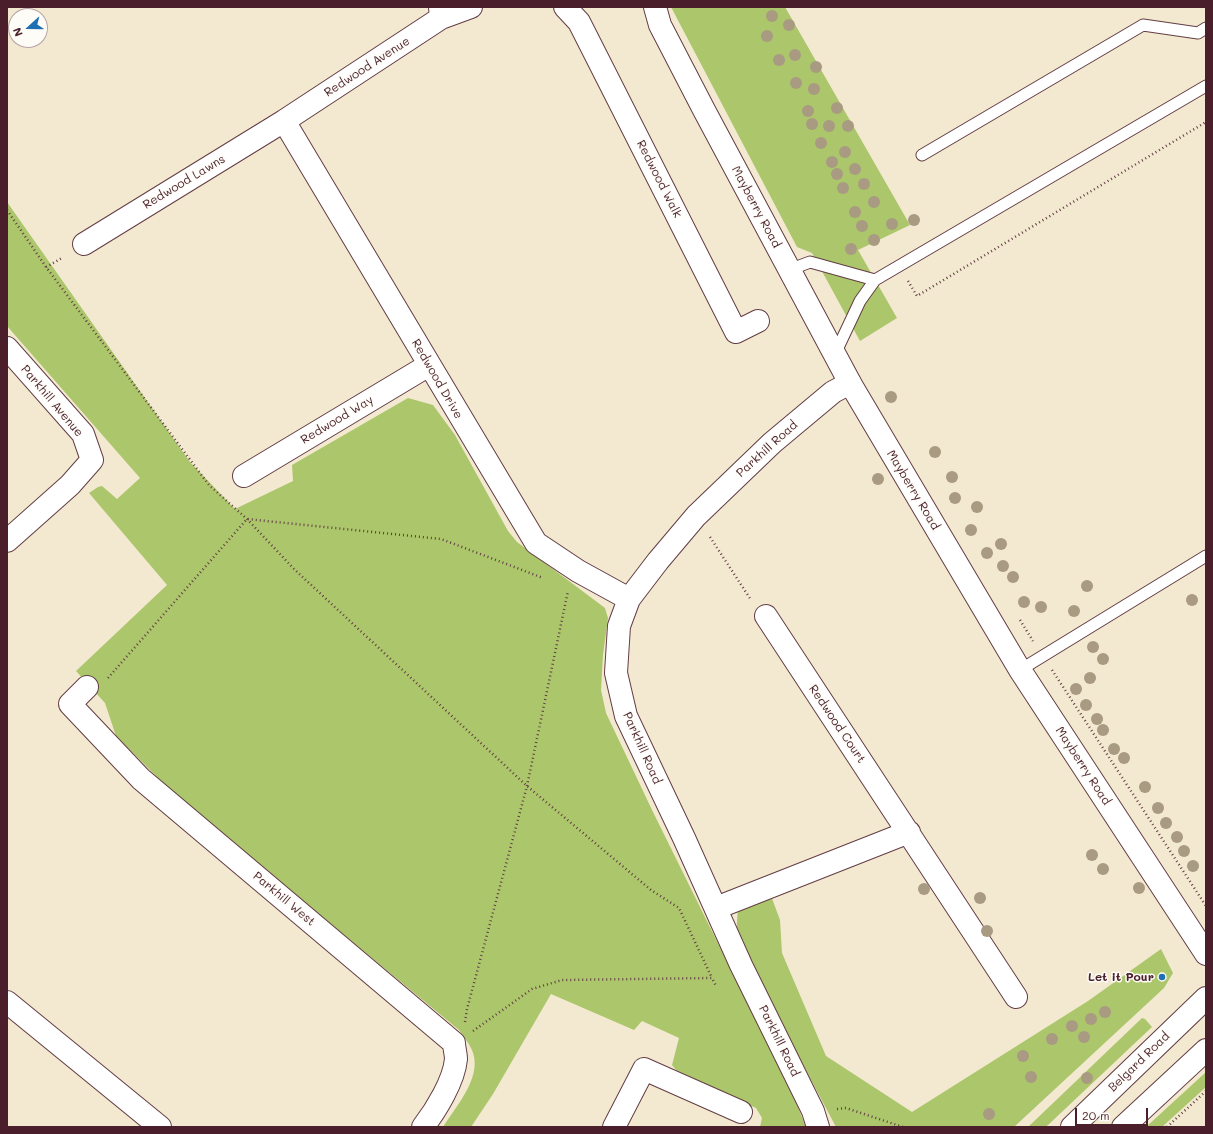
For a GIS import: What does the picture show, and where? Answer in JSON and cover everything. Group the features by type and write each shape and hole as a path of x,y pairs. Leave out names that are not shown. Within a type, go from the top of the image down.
{"street":[{"path":"440,13 471,7"},
{"name":"Redwood Walk","path":"565,7 579,22 736,332 758,321"},
{"name":"Mayberry Road","path":"655,7 660,25 850,383 1020,670 1206,954"},
{"name":"Redwood Avenue","path":"284,121 440,13"},
{"name":"Redwood Lawns","path":"84,244 284,121"},
{"name":"Redwood Drive","path":"284,121 536,543 578,571 629,599"},
{"name":"Parkhill Avenue","path":"7,348 82,434 99,463 70,485 7,541"},
{"name":"Redwood Way","path":"244,476 429,364"},
{"name":"Parkhill Road","path":"818,1127 813,1111 741,965 684,838 626,716 616,673 619,626 629,599 658,561 696,516 772,443 833,392 850,383"},
{"name":"Redwood Court","path":"766,616 1016,996"},
{"name":"Parkhill West","path":"95,685 70,704 141,779 454,1043 456,1058 452,1072 439,1105 423,1127"},
{"path":"716,908 909,832"},
{"name":"Belgard Road","path":"1072,1127 1206,998"},
{"path":"7,1002 146,1123"},
{"path":"1123,1127 1206,1050"},
{"path":"614,1127 644,1069 741,1112"}],"lane":[{"path":"922,155 1143,25 1198,33 1206,28"},
{"path":"835,355 862,298 875,280 1206,86"},
{"path":"789,270 810,262 875,280"},
{"path":"1020,670 1206,556"}],"path":[{"path":"899,266 917,296 1206,122"},
{"path":"7,210 46,267 209,485 247,519 294,569 527,786 651,890 679,908 716,986"},
{"path":"46,267 62,258"},
{"path":"247,519 441,539 547,579"},
{"path":"95,685 247,519"},
{"path":"709,535 751,600"},
{"path":"465,1024 467,1009 527,786 568,587"},
{"path":"1019,618 1206,906"},
{"path":"469,1034 532,989 562,980 712,978"},
{"path":"1168,1127 1206,1091"},
{"path":"833,1110 846,1108 904,1127"}],"green space":[{"path":"671,7 785,7 910,225 858,250 897,318 860,341 812,253 797,247"},
{"path":"7,202 190,462 235,509 293,481 292,465 408,398 433,405 455,435 508,531 517,542 605,608 608,618 603,655 601,690 606,713 653,812 793,1095 806,1127 760,1127 762,1118 756,1108 676,1070 672,1065 679,1038 642,1021 634,1030 551,994 493,1094 471,1127 443,1127 467,1090 472,1079 474,1069 474,1058 471,1048 459,1030 166,786 116,736 105,703 76,671 167,585 89,493 102,486 117,499 140,478 7,326"},
{"path":"770,893 780,920 782,953 826,1056 912,1112 1088,1001 1161,949 1173,973 1164,988 1014,1127 836,1127 736,938 738,907"},
{"path":"1142,1018 1145,1019 1152,1027 1048,1125 1045,1127 1028,1127"},
{"path":"1206,1072 1206,1087 1162,1127 1146,1127"}],"place":[{"name":"Let it Pour","path":"1162,977"}]}
